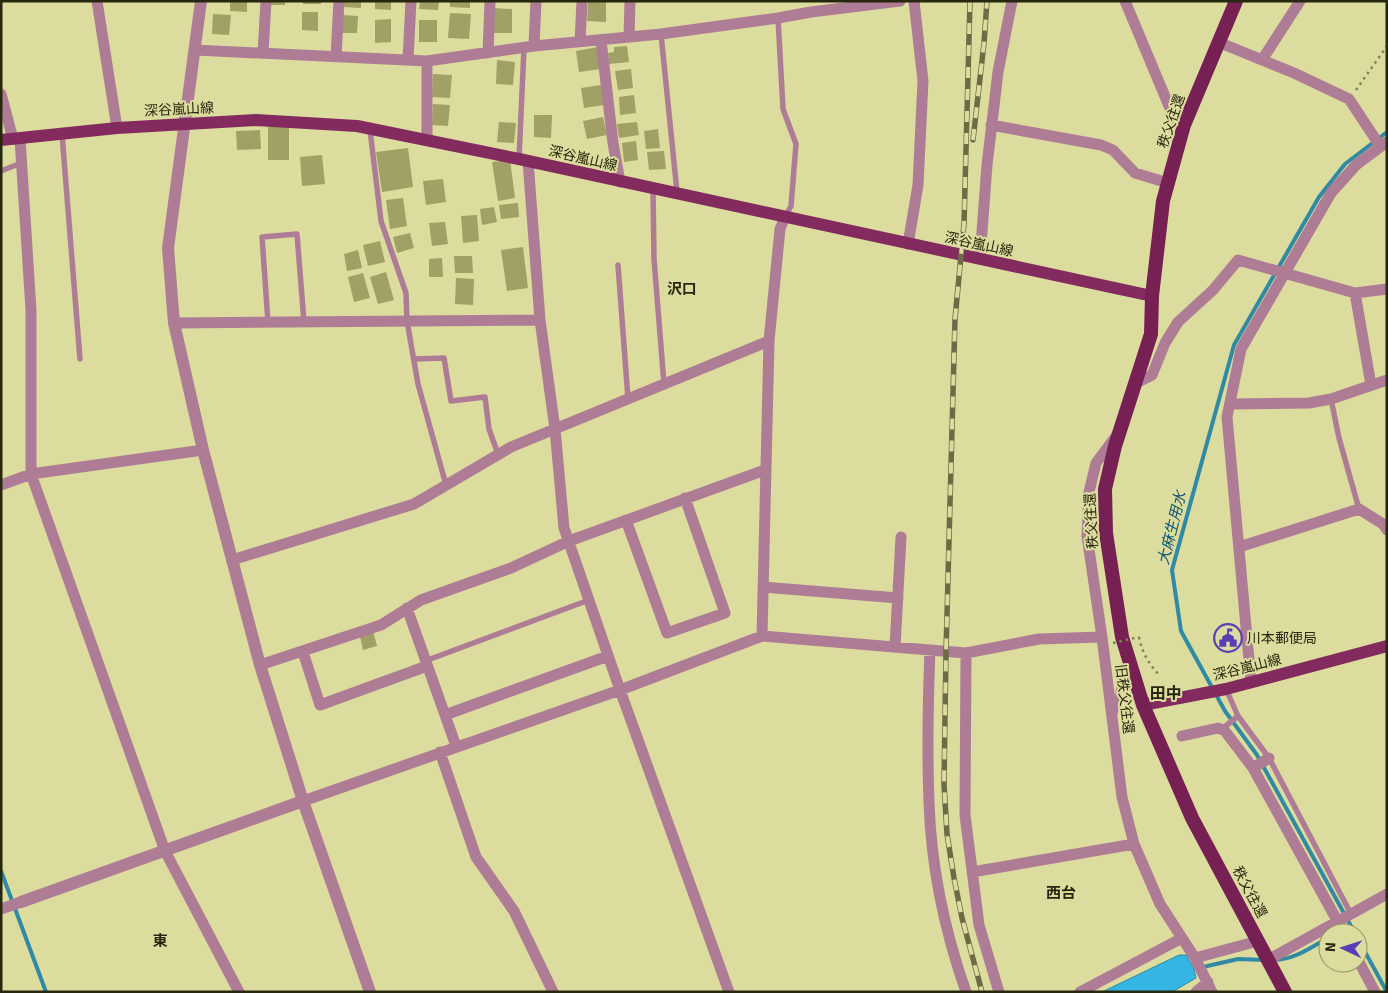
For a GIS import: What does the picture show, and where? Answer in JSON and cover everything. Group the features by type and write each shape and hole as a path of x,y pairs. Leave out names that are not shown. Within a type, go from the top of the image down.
{"highway":[{"name":"秩父往還","path":"1236,1 1184,125 1163,201 1152,296 1151,334 1120,430 1105,489 1106,533 1122,637 1144,705 1192,818 1285,992"}],"main road":[{"name":"深谷嵐山線","path":"11,139 116,128 256,120 357,126 524,160 1152,296"},
{"name":"深谷嵐山線","path":"1144,705 1226,689 1387,646"}],"street":[{"path":"97,1 116,128"},
{"path":"201,1 183,124 168,248 174,323 203,450 260,666 303,801 370,992"},
{"path":"263,53 266,1"},
{"path":"336,57 339,1"},
{"path":"408,60 411,1"},
{"path":"488,53 490,1"},
{"path":"529,47 536,1"},
{"path":"580,42 582,1"},
{"path":"629,37 630,1"},
{"path":"195,50 427,61 529,47 662,34 778,18 810,6 900,1"},
{"path":"908,244 918,185 923,81 914,1"},
{"path":"980,260 986,165 998,72 1012,1"},
{"path":"1125,1 1174,118 1184,125"},
{"path":"1262,60 1300,1"},
{"path":"602,40 613,143 620,182"},
{"path":"1218,42 1294,73 1349,99 1372,133 1384,144 1356,165 1331,193 1241,349 1227,417 1251,682"},
{"path":"427,61 427,140"},
{"path":"1,94 11,139 22,163 32,310 31,474 164,852 239,992"},
{"path":"991,125 1101,145 1113,150 1135,173 1168,183"},
{"path":"524,160 540,320 555,428 564,528 620,690 729,992"},
{"path":"762,636 769,341 780,229 785,217"},
{"path":"1136,383 1152,375 1166,343 1178,322 1213,290 1238,260 1356,293 1387,289"},
{"path":"1356,293 1370,385"},
{"path":"174,323 540,320"},
{"path":"232,560 414,504 511,447 769,341"},
{"path":"1230,404 1309,403 1387,380"},
{"name":"旧秩父往還","path":"1120,430 1096,463 1089,492 1087,536 1122,797 1134,844 1160,904 1197,961 1208,983"},
{"path":"1,485 31,474 203,450"},
{"path":"260,666 381,625 421,600 511,568 569,541 765,470"},
{"path":"626,520 667,633 725,614 685,498"},
{"path":"1239,548 1358,510 1383,524 1387,530"},
{"path":"895,648 901,537"},
{"path":"763,587 898,598"},
{"path":"407,608 456,746"},
{"path":"1,909 456,746 620,690 762,636 966,653 1040,639 1102,637"},
{"path":"930,650 928,804 942,903 951,945 966,992"},
{"path":"303,652 320,705 426,664"},
{"path":"966,653 966,815 979,925 999,992"},
{"path":"445,715 608,656"},
{"path":"1182,736 1225,727 1225,731 1261,763 1344,923 1387,894"},
{"path":"440,752 476,857 514,911 553,992"},
{"path":"972,872 1134,844"},
{"path":"1268,960 1318,936"},
{"path":"1080,992 1182,938"},
{"path":"1197,961 1258,942"},
{"path":"1365,973 1375,992"},
{"path":"1196,992 1208,983"}],"lane":[{"path":"778,18 783,108 796,144 791,206 785,217"},
{"path":"662,34 677,194"},
{"path":"524,160 529,47"},
{"path":"370,129 380,221 406,293 407,321 418,384 446,485"},
{"path":"62,134 80,359"},
{"path":"1,171 22,163"},
{"path":"653,189 654,259 664,384"},
{"path":"268,322 262,237 297,234 304,322"},
{"path":"618,265 628,399"},
{"path":"414,359 444,358 450,401 485,397 489,429 498,454"},
{"path":"1331,398 1338,438 1358,510"},
{"path":"426,664 589,600"},
{"path":"1113,725 1120,681 1123,673 1131,669"},
{"path":"1226,689 1236,718 1344,923"},
{"path":"1225,727 1236,718"}],"path":[{"path":"1349,99 1387,46"},
{"path":"1112,643 1139,637 1149,664 1160,676"}],"water":[{"path":"1179,955 1186,955 1194,969 1196,978 1172,992 1102,992"}],"building":[{"path":"230,1 247,1 247,12 230,11"},
{"path":"270,1 285,1 285,5 270,5"},
{"path":"303,1 321,1 321,4 303,4"},
{"path":"344,1 361,1 361,8 343,7"},
{"path":"375,1 391,1 391,10 375,9"},
{"path":"420,1 439,1 438,10 419,9"},
{"path":"450,1 470,1 470,8 450,7"},
{"path":"588,1 606,1 606,22 587,21"},
{"path":"493,8 512,9 512,33 493,33"},
{"path":"302,12 318,12 318,31 302,30"},
{"path":"450,13 471,14 469,39 448,38"},
{"path":"213,14 231,15 229,35 212,34"},
{"path":"342,15 358,16 357,33 341,33"},
{"path":"391,19 391,42 375,43 375,20"},
{"path":"419,20 437,20 437,42 419,42"},
{"path":"627,46 629,62 609,64 608,53 614,52 614,47"},
{"path":"598,47 601,69 579,72 576,51"},
{"path":"497,60 515,62 513,85 496,84"},
{"path":"631,69 633,88 618,90 615,71"},
{"path":"433,74 452,75 450,98 432,97"},
{"path":"601,85 604,105 584,108 581,88"},
{"path":"634,95 636,113 620,115 619,97"},
{"path":"433,104 450,105 448,126 432,125"},
{"path":"534,115 552,115 551,138 534,137"},
{"path":"603,117 607,135 587,139 583,121"},
{"path":"499,122 516,123 514,143 497,142"},
{"path":"637,122 639,135 619,138 617,124"},
{"path":"268,127 289,127 289,160 268,160"},
{"path":"658,129 660,148 646,149 644,131"},
{"path":"260,130 261,149 237,150 236,131"},
{"path":"636,141 638,160 624,162 622,143"},
{"path":"408,148 413,187 382,192 376,152"},
{"path":"664,151 666,169 649,170 647,152"},
{"path":"322,155 325,184 302,186 300,157"},
{"path":"510,160 515,198 498,201 492,162"},
{"path":"443,179 446,202 426,205 423,181"},
{"path":"403,198 407,226 390,229 386,200"},
{"path":"518,203 519,217 501,219 499,205"},
{"path":"494,207 497,222 482,225 480,209"},
{"path":"477,215 479,241 463,243 461,216"},
{"path":"445,222 448,244 432,246 429,223"},
{"path":"410,233 414,248 397,253 393,237"},
{"path":"380,241 385,262 368,266 363,245"},
{"path":"523,247 528,288 507,291 501,250"},
{"path":"358,250 362,268 347,271 344,254"},
{"path":"454,256 472,256 473,273 455,273"},
{"path":"442,258 443,277 429,277 429,259"},
{"path":"386,272 394,300 378,304 370,277"},
{"path":"363,273 370,298 354,302 348,277"},
{"path":"456,278 474,279 473,305 455,304"},
{"path":"373,631 377,646 363,650 360,636"}],"waterway":[{"name":"大麻生用水","path":"1349,923 1257,755 1225,711 1181,631 1172,570 1234,345 1319,197 1345,164 1387,132"},
{"path":"1,871 46,992"},
{"name":"大麻生用水","path":"1274,960 1288,958 1318,944"},
{"path":"1368,957 1387,992"},
{"name":"大麻生用水","path":"1203,967 1238,959 1265,960"}],"railway":[{"path":"970,1 964,224 955,319 944,784 947,834 954,878 962,918 982,992"},
{"path":"973,140 987,1"}],"place":[{"name":"川本郵便局","path":"1228,638"}],"district":[{"name":"沢口","path":"682,289"},
{"name":"田中","path":"1166,693"},
{"name":"西台","path":"1061,893"},
{"name":"東","path":"160,941"}]}
